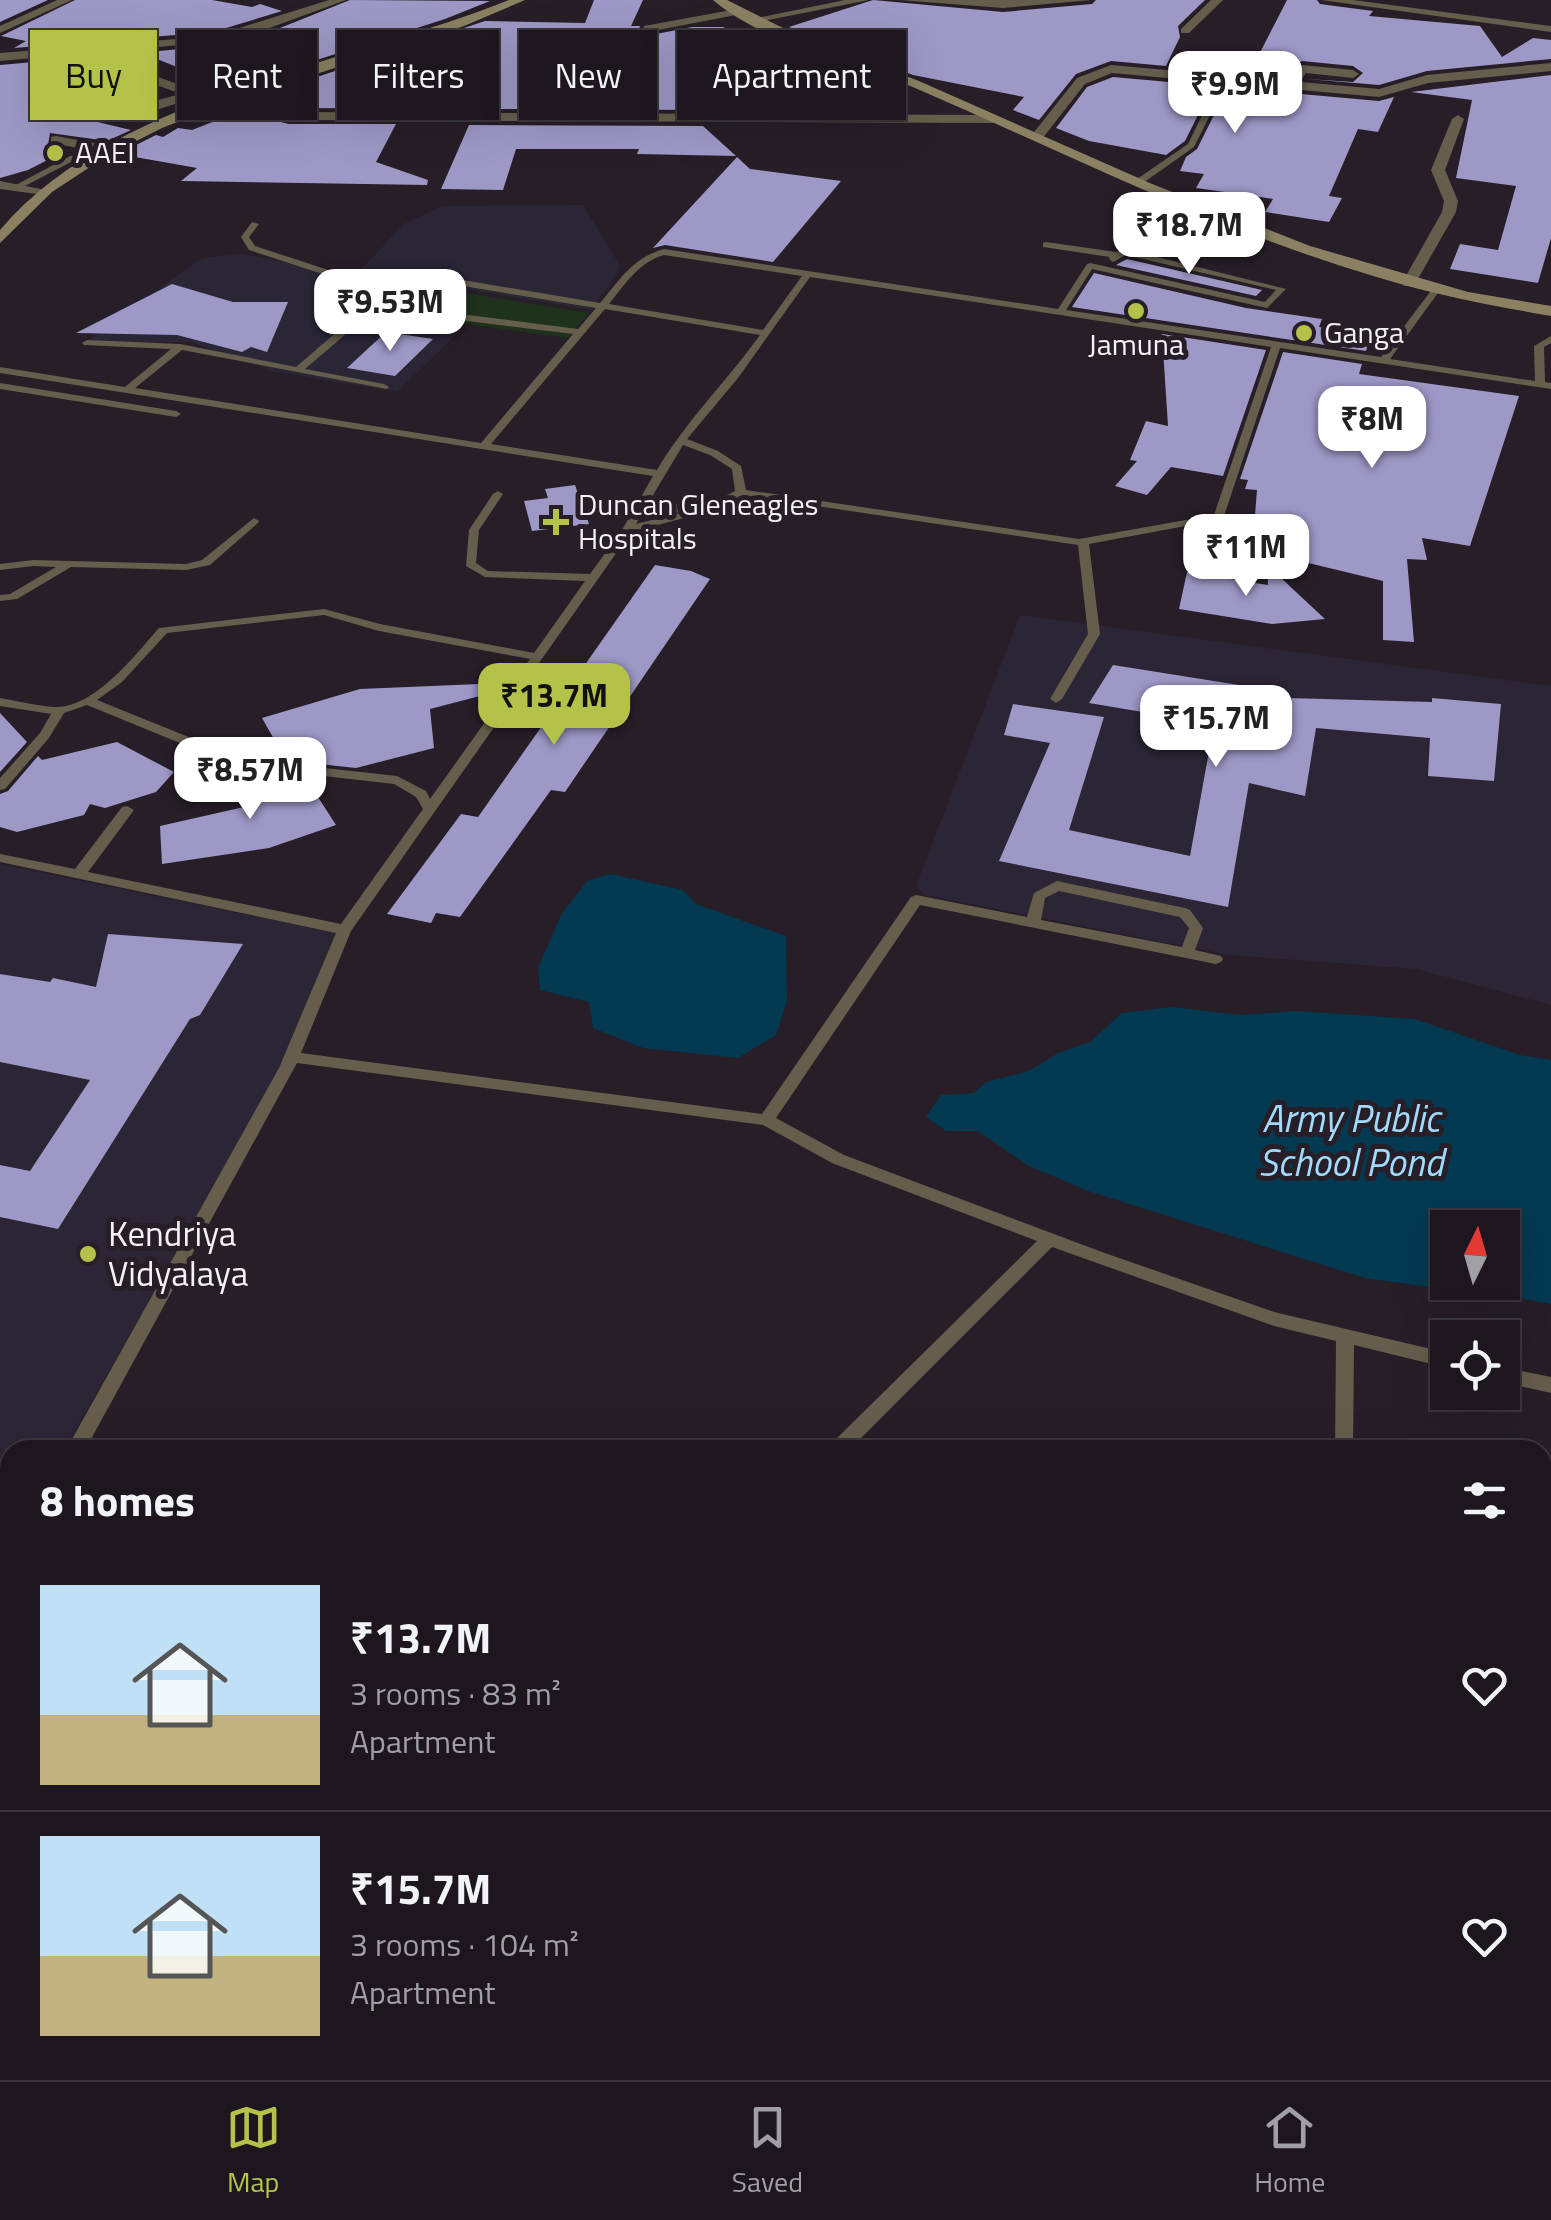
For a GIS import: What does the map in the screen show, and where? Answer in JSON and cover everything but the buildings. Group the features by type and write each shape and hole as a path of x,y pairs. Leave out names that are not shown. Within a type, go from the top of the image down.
{"street":[{"path":"0,30 66,0"},
{"path":"0,57 202,41 260,28 340,0"},
{"path":"317,72 417,40 519,0"},
{"path":"719,0 753,20 1372,274 1493,304 1551,311"},
{"path":"753,20 863,0"},
{"path":"905,0 1004,5 1086,0"},
{"path":"1185,32 1217,0"},
{"path":"1327,0 1551,29"},
{"path":"647,30 737,12"},
{"path":"1037,136 1082,81 1111,69 1380,94 1427,79 1551,68"},
{"path":"128,70 194,94 119,116 60,94 128,70"},
{"path":"1293,85 1302,70 1352,74"},
{"path":"317,116 993,119"},
{"path":"1409,283 1449,212 1451,201 1438,170 1458,118"},
{"path":"0,239 44,191 110,151 181,120"},
{"path":"56,140 110,151"},
{"path":"0,185 44,191"}],"lane":[{"path":"1140,180 1191,145 1212,103"},
{"path":"16,187 73,158 110,151"},
{"path":"255,224 245,237 252,248 345,277 382,300 411,310 578,332"},
{"path":"1046,245 1117,255"},
{"path":"1060,313 1090,266 1104,270 1268,305 1282,289 1125,252 1104,270"},
{"path":"484,446 636,266 654,254 680,253 1545,384 1539,346 1551,338"},
{"path":"81,1440 292,1057 344,930 627,530 680,440 767,333 807,275"},
{"path":"298,370 382,300 409,284 433,278 767,333"},
{"path":"1385,359 1436,290"},
{"path":"87,343 180,347 384,386"},
{"path":"627,530 719,505 740,492 1082,541 1219,517 1276,343"},
{"path":"127,390 180,347"},
{"path":"0,370 660,474"},
{"path":"0,386 176,414"},
{"path":"680,440 714,453 737,468 740,492"},
{"path":"498,494 474,530 470,564 485,574 593,578"},
{"path":"646,496 658,505 697,511"},
{"path":"0,567 10,562 186,567 206,563 254,521"},
{"path":"1056,698 1094,634 1082,541"},
{"path":"0,598 13,597 69,564"},
{"path":"0,702 59,711 90,702 118,684 163,630 324,612 379,627 538,656"},
{"path":"90,702 241,763 397,780 421,794 430,812"},
{"path":"0,786 45,736 59,711"},
{"path":"78,875 127,810"},
{"path":"0,858 344,930"},
{"path":"1033,923 1039,896 1057,886 1185,913 1196,928 1187,953"},
{"path":"766,1120 916,900 1216,958"},
{"path":"292,1057 766,1120 838,1158 1049,1240 1274,1318 1430,1356"},
{"path":"847,1440 1049,1240"},
{"path":"1344,1440 1345,1336"},
{"path":"1520,1378 1551,1385"}],"shaded area":[{"path":"583,205 621,267 592,310 422,282 364,308 391,318 462,329 397,392 271,371 191,342 84,343 202,258 241,254 356,275 404,224 442,206"},
{"path":"1020,615 1551,686 1551,1005 1416,969 1229,955 925,895 916,886"},
{"name":"Kendriya Vidyalaya","path":"0,864 335,933 287,1057 70,1440 0,1440"}],"green space":[{"path":"427,287 589,313 568,338 396,314 378,308"}],"water":[{"path":"611,874 683,890 696,904 786,936 787,1001 776,1035 738,1058 643,1048 593,1028 589,1002 540,990 538,968 561,915 587,881"},
{"name":"Army Public School Pond","path":"1172,1007 1241,1015 1296,1011 1415,1019 1520,1055 1551,1060 1551,1304 1520,1298 1520,1210 1430,1210 1430,1287 1365,1278 1088,1191 1027,1165 978,1131 946,1131 926,1117 941,1095 974,1093 986,1082 1029,1071 1058,1053 1090,1042 1122,1013"}],"place":[{"name":"AAEI","path":"55,153"},
{"name":"Jamuna","path":"1136,311"},
{"name":"Ganga","path":"1304,333"},
{"name":"Duncan Gleneagles Hospitals","path":"556,522"},
{"name":"Kendriya Vidyalaya","path":"88,1254"}]}
